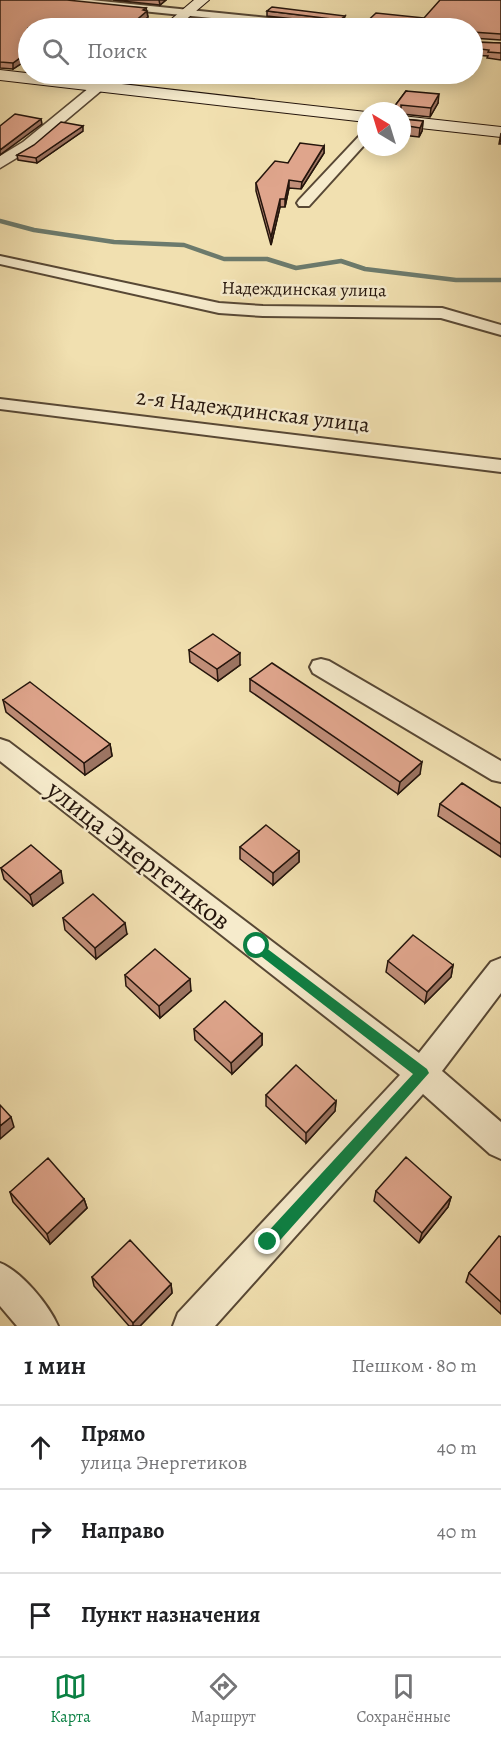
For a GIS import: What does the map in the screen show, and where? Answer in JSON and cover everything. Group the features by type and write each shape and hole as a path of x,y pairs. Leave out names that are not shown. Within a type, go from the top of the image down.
{"main road":[{"path":"180,18 202,0"},
{"path":"0,75 18,77"},
{"path":"82,84 357,116"},
{"path":"411,122 501,132"}],"street":[{"path":"63,0 236,18"},
{"path":"0,163 28,145 102,84"},
{"path":"304,203 357,146"},
{"name":"Надеждинская улица","path":"0,260 219,308 325,312 426,311 442,313 501,330"},
{"name":"2-я Надеждинская улица","path":"0,404 501,466"},
{"path":"321,666 501,773"},
{"name":"улица Энергетиков","path":"0,748 422,1073 501,1143"},
{"path":"192,1326 422,1073 501,971"},
{"path":"0,1280 40,1326"}],"building":[{"path":"0,0 67,0 146,8 143,10 147,11 139,18 18,18 18,59 13,63 0,62"},
{"path":"440,0 501,0 501,34 483,33 483,18 424,18"},
{"path":"272,7 345,16 324,18 267,11"},
{"path":"376,13 424,18 371,18"},
{"path":"483,42 501,43 501,53 488,52 489,50 483,49"},
{"path":"406,91 439,94 431,108 411,106 411,102 398,102"},
{"path":"15,114 41,119 0,150 0,126"},
{"path":"411,120 423,121 420,128 411,126"},
{"path":"61,122 83,126 36,158 17,155 34,145"},
{"path":"300,143 324,146 302,182 289,180 285,199 280,199 271,237 256,183 275,161 288,163"},
{"path":"213,634 240,653 217,669 189,650"},
{"path":"272,663 422,762 400,782 250,679"},
{"path":"30,682 110,744 84,763 3,700"},
{"path":"462,783 501,808 501,844 440,804"},
{"path":"266,825 299,851 273,873 240,847"},
{"path":"31,845 61,871 30,895 1,868"},
{"path":"93,894 125,923 95,948 63,918"},
{"path":"413,935 453,965 427,992 388,961"},
{"path":"155,949 190,979 159,1006 125,975"},
{"path":"225,1001 262,1034 231,1063 194,1029"},
{"path":"296,1065 336,1101 306,1133 266,1095"},
{"path":"0,1105 11,1117 0,1126"},
{"path":"406,1157 451,1197 422,1233 376,1191"},
{"path":"48,1158 84,1199 47,1234 10,1192"},
{"path":"499,1236 501,1237 501,1302 469,1273"},
{"path":"130,1240 171,1284 133,1323 92,1277"}],"waterway":[{"path":"0,221 34,230 114,242 184,245 224,259 267,259 296,268 341,261 365,269 456,280 501,280"}],"route":[{"path":"257,946 422,1073 268,1242"}]}
